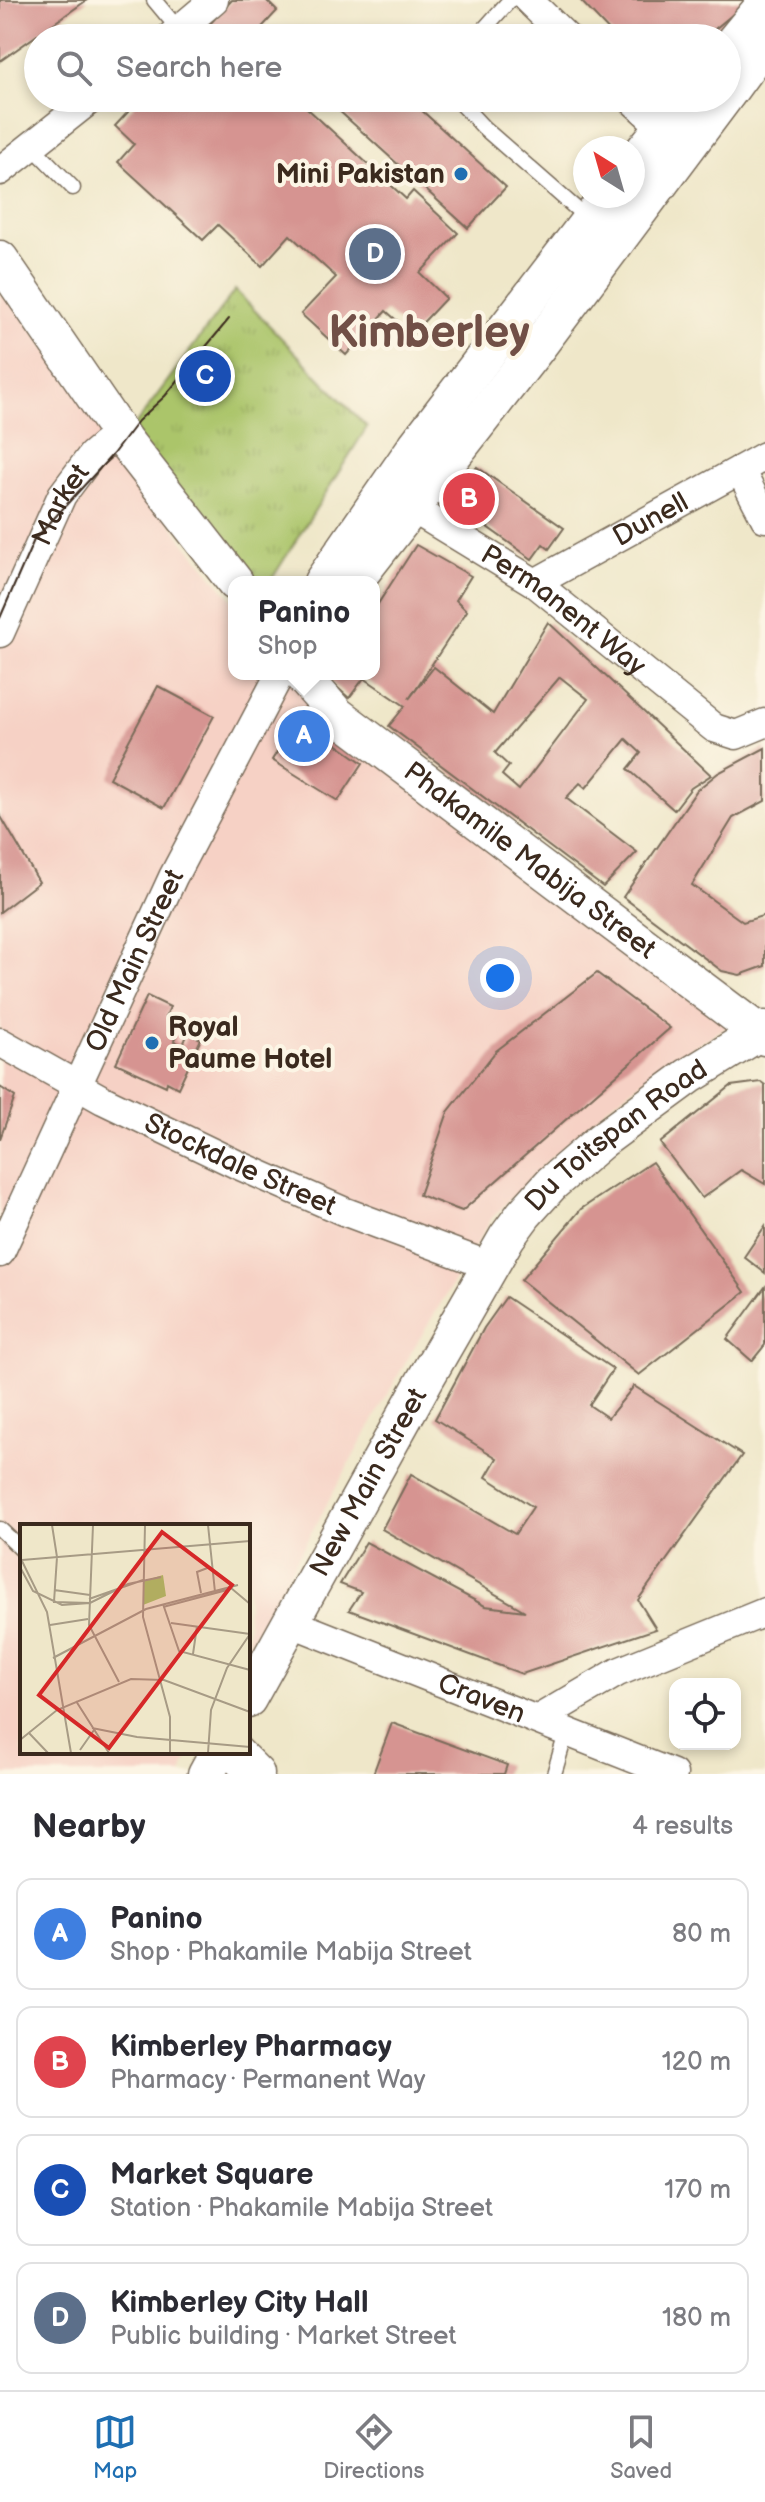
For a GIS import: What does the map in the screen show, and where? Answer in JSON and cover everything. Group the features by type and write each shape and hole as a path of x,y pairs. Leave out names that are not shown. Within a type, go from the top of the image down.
{"street":[{"path":"186,24 214,0"},
{"path":"528,0 553,24"},
{"path":"741,39 762,23"},
{"path":"741,66 762,23"},
{"path":"0,171 74,112"},
{"path":"645,112 674,138"},
{"path":"327,576 397,499 674,138 682,112"},
{"path":"645,156 706,112"},
{"path":"358,576 389,535 397,499 599,208"},
{"path":"0,259 119,432 230,576"},
{"name":"Market","path":"0,633 62,495 92,455 119,432"},
{"name":"Dunell","path":"535,583 765,456"},
{"path":"740,470 765,518"},
{"name":"Permanent Way","path":"397,499 535,583 687,709 726,735 736,735 765,723"},
{"path":"580,558 576,582 582,621"},
{"name":"Old Main Street","path":"0,1253 173,877 277,680"},
{"name":"Phakamile Mabija Street","path":"306,680 337,715 763,1032"},
{"name":"Du Toitspan Road","path":"490,1266 507,1237 552,1183 634,1116 763,1032"},
{"name":"Stockdale Street","path":"0,1042 77,1086 330,1205 490,1266"},
{"name":"New Main Street","path":"250,1696 490,1266"},
{"path":"540,1718 618,1672 765,1612"},
{"name":"Craven","path":"292,1623 540,1718 673,1774"},
{"path":"219,1762 256,1774"}],"lane":[{"path":"154,0 168,24"},
{"path":"489,24 510,0"},
{"path":"469,112 484,128 573,190"},
{"path":"32,146 73,188"},
{"path":"0,1529 20,1548"},
{"path":"554,1774 567,1730"}],"shaded area":[{"path":"0,284 185,543 228,595 228,680 292,680 730,1025 664,1064 609,1106 548,1160 492,1218 406,1361 250,1643 250,1524 20,1524 20,1754 188,1754 182,1774 0,1774"}],"green space":[{"path":"235,290 367,427 274,576 230,576 124,440"}],"building":[{"path":"0,0 87,0 53,24 24,24 24,44 0,61"},
{"path":"232,0 266,0 277,11 265,24 210,24"},
{"path":"580,0 750,0 721,24 603,24"},
{"path":"128,112 311,112 406,199 413,191 458,233 420,273 446,298 412,334 386,311 346,355 301,314 336,277 290,235 262,266 218,225 203,240 118,162 134,144 115,126"},
{"path":"340,112 423,112 506,187 468,228"},
{"path":"207,356 225,369 204,397 186,383"},
{"path":"477,467 564,528 549,549 543,544 532,559 452,502"},
{"path":"416,545 471,576 456,600 467,611 409,699 434,667 493,714 548,622 711,775 691,788 674,810 628,769 641,753 626,739 586,788 580,783 566,798 637,852 603,887 389,726 405,706 367,680 380,680 380,601","holes":["560,677 588,699 519,790 502,775 509,766 495,753"]},
{"path":"329,680 362,680 349,698"},
{"path":"158,686 214,716 164,808 109,778"},
{"path":"302,720 363,763 338,801 272,760 296,722"},
{"path":"765,748 765,801 733,818 692,885 743,922 765,915 765,966 740,975 722,971 623,897 697,790 718,773"},
{"path":"0,815 39,882 0,912"},
{"path":"597,973 670,1028 462,1211 419,1195 448,1112 496,1051"},
{"name":"Royal Paume Hotel","path":"147,996 170,1007 166,1016 181,1023 174,1041 183,1045 188,1033 201,1039 178,1088 167,1082 166,1086 116,1063"},
{"path":"761,1082 765,1085 765,1184 741,1170 702,1198 660,1143 731,1086"},
{"path":"0,1087 15,1097 0,1139"},
{"path":"652,1162 745,1292 639,1375 521,1280 581,1209"},
{"path":"765,1226 765,1273 744,1257"},
{"path":"765,1287 765,1345 752,1361 727,1339"},
{"path":"506,1297 613,1369 589,1405 608,1418 634,1386 742,1455 638,1600 656,1629 522,1674 349,1610 361,1592 340,1584 366,1542 485,1606 525,1611 382,1529 411,1474 515,1534 533,1507 486,1477 497,1458 435,1419 484,1328"},
{"path":"392,1723 507,1765 504,1774 373,1774"}],"tram line":[{"path":"0,618 34,540 113,454 138,421 165,396 229,319"}],"place":[{"name":"Mini Pakistan","path":"461,174"},
{"name":"Kimberley City Hall","path":"375,254"},
{"name":"Market Square","path":"205,376"},
{"name":"Kimberley Pharmacy","path":"469,499"},
{"name":"Panino","path":"304,736"},
{"name":"Royal Paume Hotel","path":"152,1043"}],"district":[{"name":"Kimberley","path":"429,333"}]}
